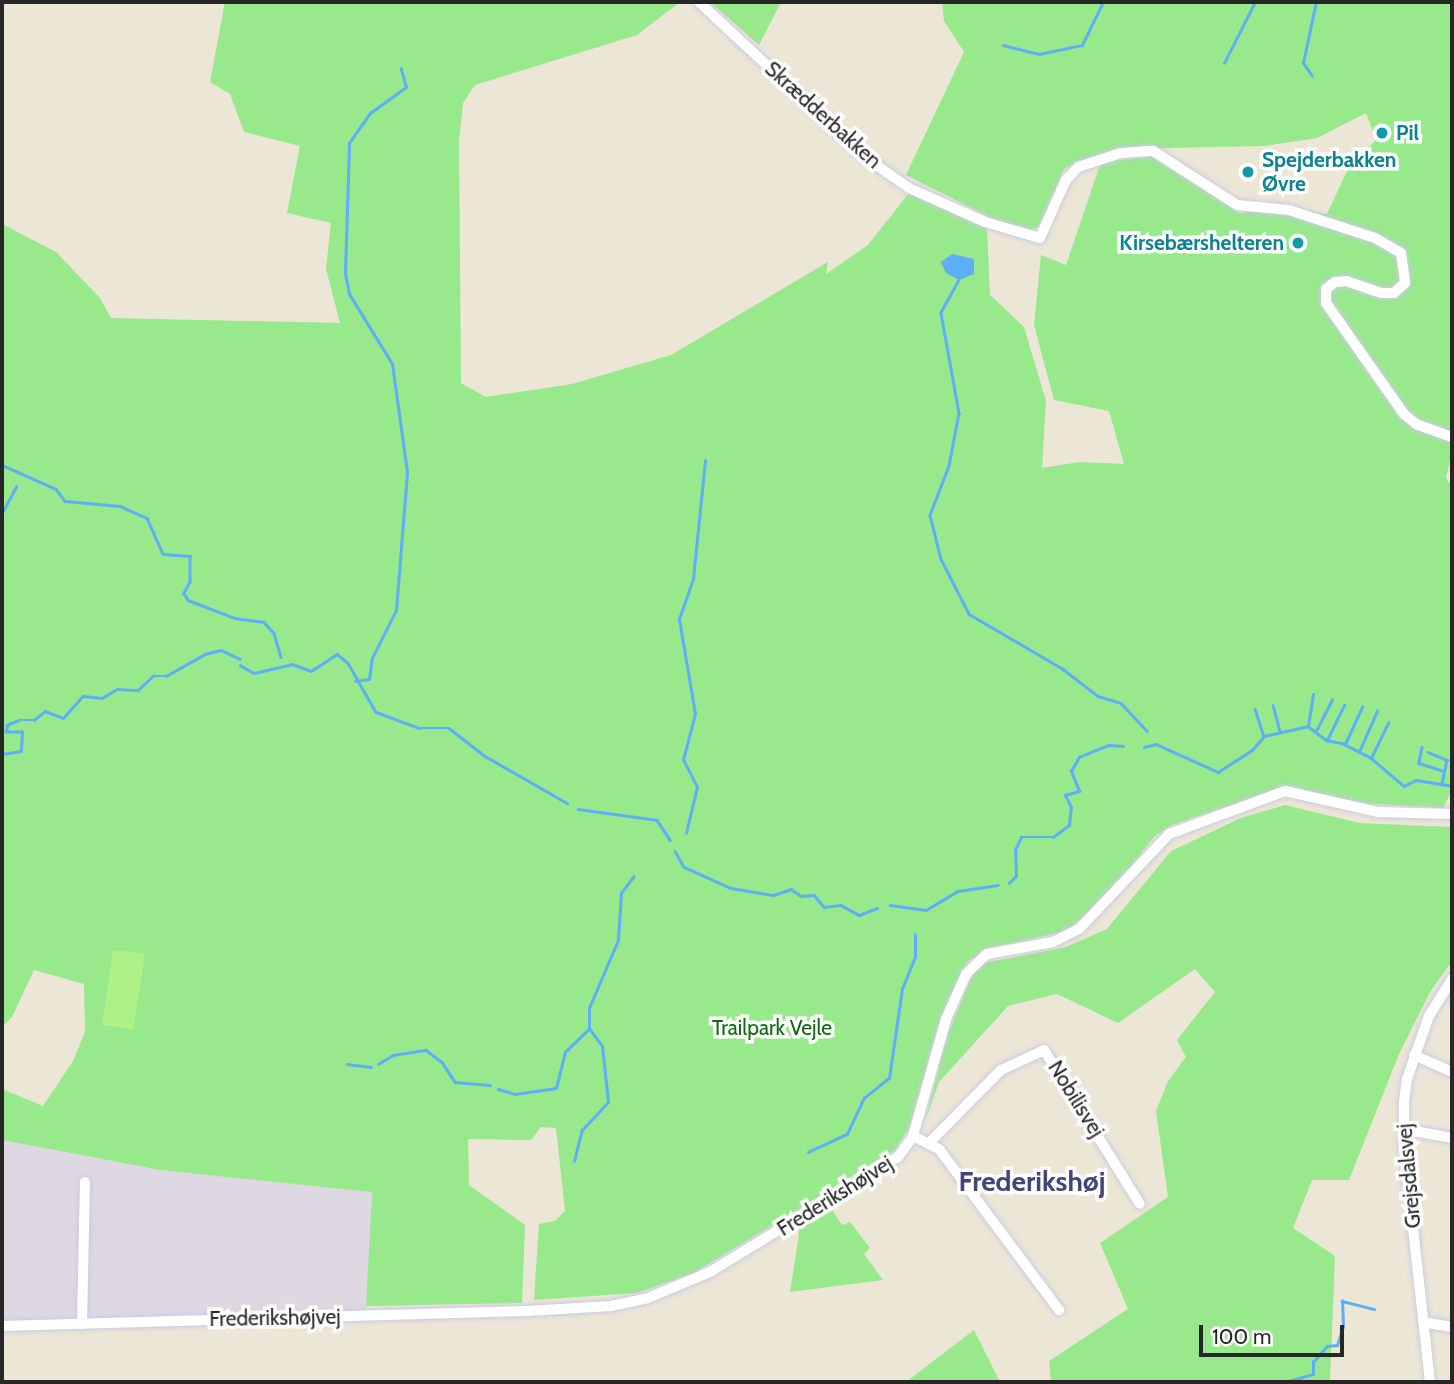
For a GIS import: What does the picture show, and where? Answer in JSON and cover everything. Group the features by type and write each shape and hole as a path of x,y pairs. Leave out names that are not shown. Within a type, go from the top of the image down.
{"street":[{"name":"Skrædderbakken","path":"699,2 866,158 909,188 985,222 1040,238 1066,180 1078,167 1121,153 1153,151 1163,153 1237,205 1289,210 1384,243 1401,253 1405,283 1394,293 1381,293 1347,281 1335,282 1326,289 1326,303 1404,414 1416,424 1452,437"},
{"name":"Frederikshøjvej","path":"2,1326 527,1311 635,1301 681,1286 720,1266 898,1157 913,1136 946,1019 966,974 987,954 1053,942 1080,929 1169,834 1285,791 1378,812 1452,814"},
{"name":"Grejsdalsvej","path":"1430,1382 1403,1129 1407,1079 1414,1055 1429,1016 1451,983"},
{"name":"Nobilisvej","path":"930,1142 1001,1070 1044,1050 1140,1204"},
{"path":"1414,1055 1452,1072"},
{"path":"1403,1129 1452,1138"},
{"path":"913,1136 930,1142 1059,1310"},
{"path":"82,1324 85,1182"},
{"path":"1423,1322 1452,1327"}],"shaded area":[{"path":"2,1140 160,1170 372,1191 366,1313 2,1324"}],"green space":[{"name":"Trailpark Vejle","path":"225,2 680,2 637,35 475,85 463,103 459,141 461,383 486,397 572,384 671,355 828,262 826,274 868,245 909,193 987,228 990,295 1024,327 1046,401 1042,468 1080,462 1124,464 1109,411 1054,400 1034,325 1041,255 1066,265 1101,162 1154,156 1240,213 1290,208 1327,214 1348,169 1376,140 1366,113 1317,138 1263,146 1115,149 1065,168 1038,227 1027,231 1003,224 906,175 964,52 944,21 942,2 1452,2 1452,451 1446,478 1452,487 1452,790 1443,808 1358,803 1287,786 1172,825 1155,836 1109,893 1067,931 986,949 969,961 938,1026 909,1128 895,1150 694,1273 637,1293 534,1300 539,1224 555,1221 565,1211 556,1128 541,1127 531,1140 468,1139 469,1185 525,1225 522,1303 366,1306 372,1192 160,1170 2,1140 2,1089 43,1106 73,1061 85,1032 84,984 34,970 12,1017 2,1027 2,224 56,252 100,298 111,318 340,323 326,269 331,223 287,213 300,146 244,132 230,94 210,82"},
{"path":"710,2 781,2 759,45"},
{"path":"1285,805 1359,823 1452,827 1452,961 1430,992 1399,1054 1349,1180 1312,1180 1293,1228 1335,1256 1330,1382 1051,1382 1049,1361 1128,1309 1100,1243 1168,1197 1156,1111 1168,1081 1186,1057 1177,1040 1215,992 1195,969 1118,1023 1057,994 1008,1006 939,1082 925,1121 948,1033 972,976 984,963 1066,947 1107,929 1171,851 1241,818"},
{"path":"113,950 145,954 133,1030 102,1025"},
{"path":"831,1208 842,1225 850,1222 870,1248 864,1254 883,1280 790,1292 799,1234 794,1226"},
{"path":"974,1330 1000,1382 906,1382"}],"water":[{"path":"952,254 974,259 974,274 959,280 946,273 941,262"}],"waterway":[{"path":"1003,45 1039,54 1082,45 1103,2"},
{"path":"1224,63 1255,2"},
{"path":"1312,76 1303,63 1316,2"},
{"path":"355,681 369,679 372,658 396,610 407,472 392,364 349,294 345,273 349,143 370,113 406,87 401,69"},
{"path":"959,280 941,313 959,413 949,466 930,515 941,559 969,614 1063,669 1098,696 1121,703 1147,731"},
{"path":"686,833 697,787 683,760 695,714 679,619 693,579 705,461"},
{"path":"2,465 56,489 65,501 120,506 147,518 163,554 190,556 190,582 184,593 188,600 235,618 264,622 274,633 281,657"},
{"path":"2,513 16,487"},
{"path":"2,754 21,751 22,732 6,732 7,725 19,720 34,720 45,711 63,718 83,696 102,698 117,689 138,690 153,676 166,676 205,654 221,650 240,659"},
{"path":"240,665 254,673 292,664 311,671 337,654 348,663 376,712 419,728 449,728 485,756 567,803"},
{"path":"1308,726 1313,694"},
{"path":"1316,731 1332,700"},
{"path":"1273,705 1280,732"},
{"path":"1327,740 1344,705"},
{"path":"1345,744 1362,707"},
{"path":"1255,709 1264,736"},
{"path":"1359,752 1377,711"},
{"path":"1371,758 1388,723"},
{"path":"1144,747 1156,744 1218,772 1252,750 1264,736 1308,726 1326,740 1342,743 1371,758 1404,786 1416,780 1452,786"},
{"path":"1009,883 1016,876 1015,850 1021,837 1053,837 1069,825 1071,807 1065,795 1079,791 1071,771 1079,757 1108,745 1123,746"},
{"path":"1422,747 1419,763 1444,771"},
{"path":"1428,752 1447,760 1442,784"},
{"path":"578,809 657,820 670,840"},
{"path":"2,851 2,866"},
{"path":"675,851 684,867 731,888 773,895 791,889 801,896 814,895 824,907 841,905 859,915 877,908"},
{"path":"498,1089 515,1094 556,1088 565,1052 589,1029 589,1008 618,940 621,893 634,876"},
{"path":"890,905 926,910 958,891 998,885"},
{"path":"808,1152 847,1134 864,1098 889,1078 902,989 915,957 915,935"},
{"path":"574,1161 582,1130 608,1102 602,1046 589,1029"},
{"path":"378,1064 393,1055 426,1050 442,1062 455,1082 490,1085"},
{"path":"347,1064 371,1067"},
{"path":"1285,1382 1313,1374 1313,1362 1327,1346 1337,1345 1343,1327 1342,1301 1374,1309"}],"place":[{"name":"Pil","path":"1382,133"},
{"name":"Spejderbakken Øvre","path":"1248,172"},
{"name":"Kirsebærshelteren","path":"1298,243"}],"district":[{"name":"Frederikshøj","path":"1032,1181"}]}
